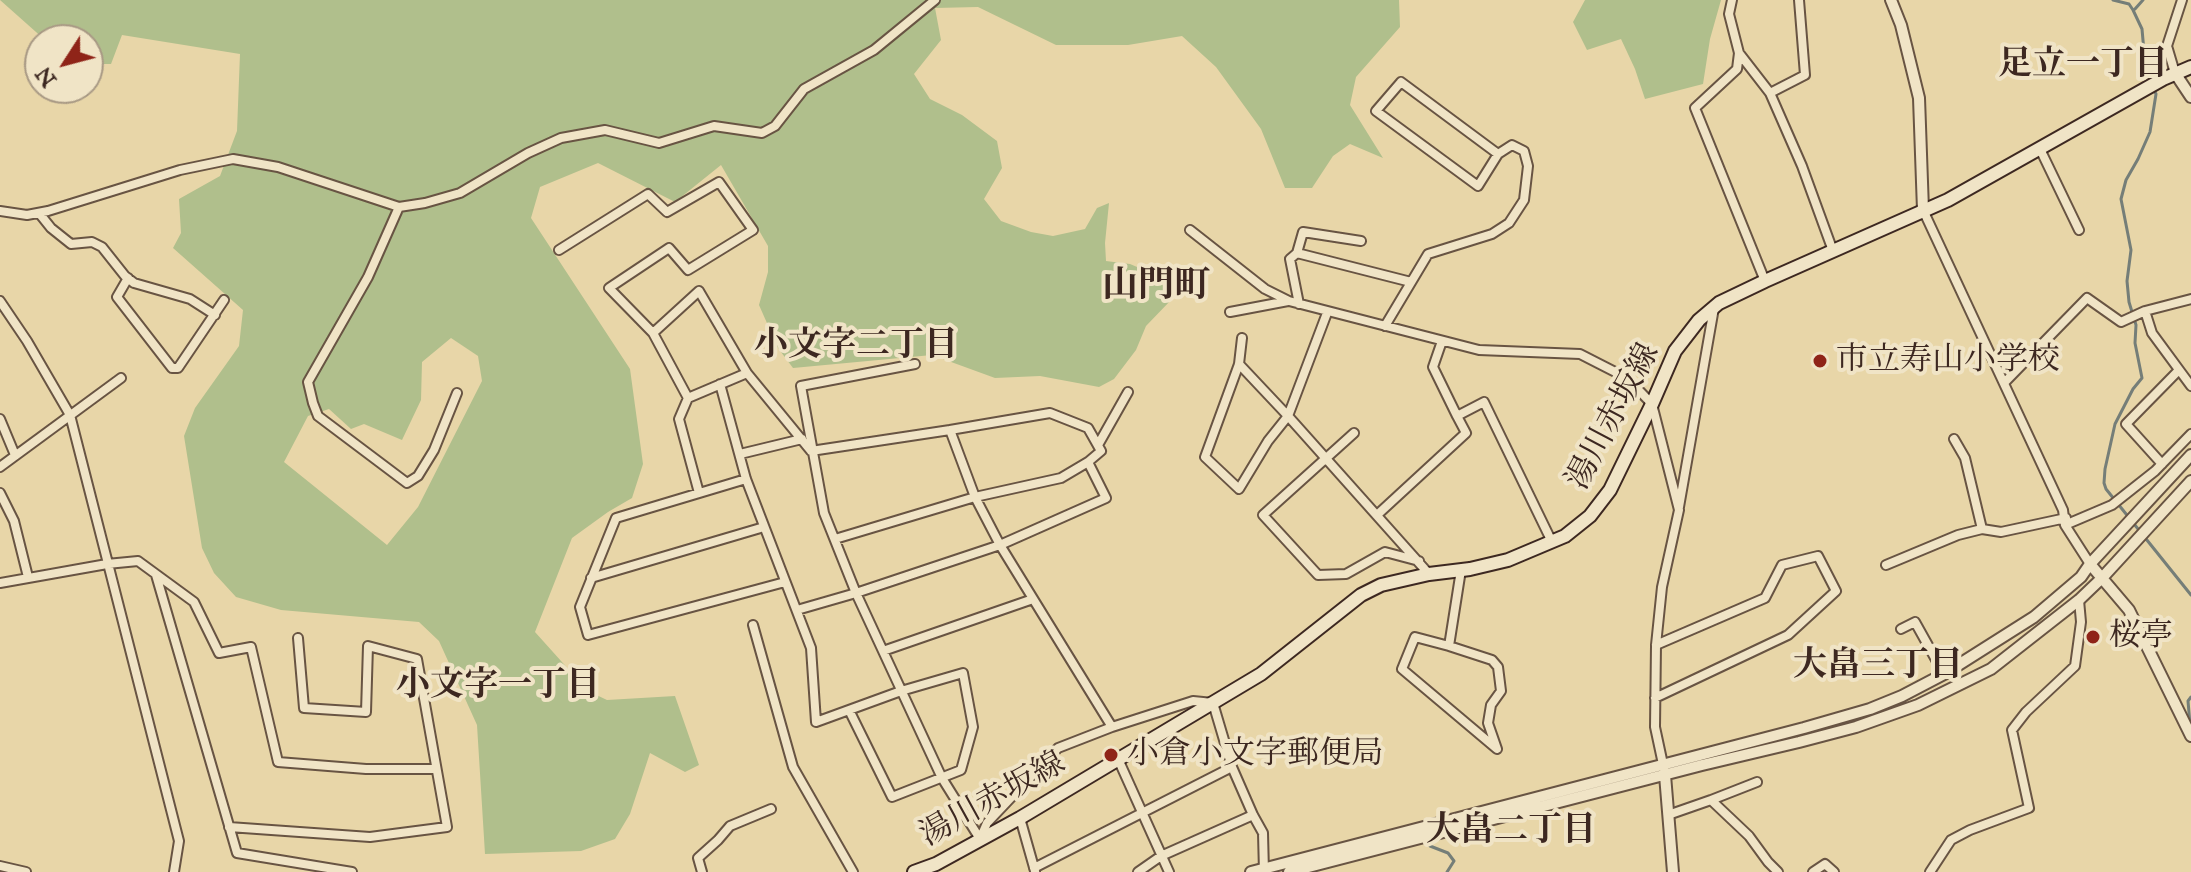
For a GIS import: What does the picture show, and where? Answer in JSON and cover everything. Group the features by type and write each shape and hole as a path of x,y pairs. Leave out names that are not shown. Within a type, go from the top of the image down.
{"main road":[{"name":"湯川赤坂線","path":"914,872 936,864 1020,818 1261,674 1361,595 1381,585 1508,560 1565,536 1590,516 1610,490 1675,351 1699,320 1714,307 1765,281 1948,200 2169,76 2191,67"}],"street":[{"path":"0,211 27,215 39,213 180,170 233,159 278,167 399,207 460,193 528,153 561,138 605,130 659,143 714,126 762,133 775,126 804,89 874,50 935,0"},
{"path":"1732,0 1729,14 1739,53 1737,69 1695,108 1765,281"},
{"path":"1770,93 1805,75 1799,0"},
{"path":"1891,0 1901,25 1919,98 1923,210 2066,521 2090,564 2129,610 2190,734"},
{"path":"2182,0 2167,46 2169,76 2191,97"},
{"path":"1739,53 1770,93 1802,166 1833,251"},
{"path":"1385,326 1428,254 1492,234 1509,223 1524,200 1528,166 1524,151 1512,145 1498,154 1478,186 1376,111 1401,82 1498,154"},
{"path":"2040,149 2079,230"},
{"path":"559,250 648,194 667,212 719,182 753,230 688,270 669,248 609,288 653,333 688,398"},
{"path":"399,207 368,277 308,382 313,403 318,416 407,483 418,476 434,450 457,393"},
{"path":"39,213 51,228 71,244 92,242 102,247 134,283 190,299 215,315"},
{"path":"1190,230 1265,289 1289,301 1479,350 1580,354 1627,378 1652,404 1679,510"},
{"path":"1299,304 1290,259 1297,253 1303,232 1361,241"},
{"path":"1297,253 1411,282"},
{"path":"128,278 117,297 172,368 178,368 224,300"},
{"path":"653,333 699,291 747,373 811,451"},
{"path":"2004,383 2087,298 2121,322 2142,312 2191,299"},
{"path":"0,301 70,415 179,841 174,872"},
{"path":"1230,312 1289,301"},
{"path":"1673,872 1664,770 1655,727 1656,645 1662,587 1679,510 1714,307"},
{"path":"2142,312 2152,333 2191,386"},
{"path":"1242,338 1239,364 1205,457 1239,489 1268,441 1288,416 1327,313"},
{"path":"1377,515 1466,433 1433,367 1442,341"},
{"path":"915,364 801,386 824,513 856,593 942,778 980,839"},
{"path":"1239,364 1429,574"},
{"path":"2162,464 2126,424 2179,370"},
{"path":"699,493 679,419 688,398 747,373"},
{"path":"0,467 121,378"},
{"path":"720,384 746,479 811,648 816,722 901,691 963,673 973,727 961,770 892,797 849,710"},
{"path":"1098,445 1128,392"},
{"path":"1457,416 1484,402 1552,542"},
{"path":"811,451 1050,413 1088,428 1101,451 1061,478 975,497 835,539"},
{"path":"0,419 15,455"},
{"path":"950,430 975,497 1000,545 1112,727"},
{"path":"1354,433 1263,515 1318,575 1346,574 1385,552 1419,561"},
{"path":"1886,565 1958,535 1982,529 2001,532 2066,521 2112,505 2162,464 2191,434"},
{"path":"740,454 802,439"},
{"path":"1954,439 1965,458 1982,529"},
{"path":"1289,872 1664,770 1870,709 1902,696 1944,674 2034,617 2081,577 2191,455"},
{"path":"797,610 1000,545 1106,498 1088,462"},
{"path":"746,479 616,518 580,607 588,635 785,582"},
{"path":"2187,485 2191,499"},
{"path":"1251,872 1664,770 1828,734 1911,708 1991,669 2079,600 2187,485"},
{"path":"0,493 14,521 28,577"},
{"path":"591,578 764,527"},
{"path":"1655,698 1788,635 1836,591 1818,556 1782,565 1765,598 1656,645"},
{"path":"0,583 138,561 194,602 219,653 251,647 278,762 366,769 436,769"},
{"path":"1449,646 1461,570"},
{"path":"155,574 237,853 352,872"},
{"path":"883,651 1033,599"},
{"path":"1930,872 1951,840 2029,808 2012,730 2026,712 2075,666 2081,622 2079,600"},
{"path":"1901,629 1915,622 1944,674"},
{"path":"753,625 793,767 853,872"},
{"path":"1415,637 1449,646 1492,660 1498,667 1501,691 1491,705 1488,723 1497,749 1402,669 1415,637"},
{"path":"229,827 370,837 447,827 417,659 368,646 366,712 304,708 298,638"},
{"path":"980,839 987,823 1058,748 1193,701 1213,703 1232,767 1263,833 1264,870"},
{"path":"1118,759 1169,872"},
{"path":"1020,818 1035,870 1232,767"},
{"path":"1668,815 1757,782"},
{"path":"1711,800 1749,836 1778,872"},
{"path":"702,872 698,858 730,826 771,809"},
{"path":"1138,872 1161,856 1253,815"},
{"path":"1813,872 1825,864 1834,872"},
{"path":"0,866 26,872"}],"green space":[{"path":"0,0 1399,0 1400,27 1356,77 1350,105 1383,158 1350,144 1333,156 1312,188 1285,188 1261,129 1216,67 1182,36 1128,45 1056,45 978,7 935,8 941,40 914,74 930,99 962,115 997,141 1002,168 984,199 1001,221 1053,236 1085,229 1097,208 1109,203 1106,261 1130,264 1156,275 1172,299 1146,326 1136,350 1114,379 1099,387 1040,376 995,378 932,355 793,368 778,348 759,305 768,272 768,246 721,165 675,202 598,163 540,187 531,218 630,369 643,464 632,498 572,538 535,632 588,691 607,700 675,696 699,765 685,772 650,753 630,814 615,839 581,851 485,854 477,725 439,641 419,622 281,610 236,597 214,573 202,548 184,436 195,408 239,346 243,310 173,248 181,233 179,199 220,176 237,131 240,54 122,35 111,64 104,64 104,24 27,24","holes":["451,338 478,356 482,381 418,507 387,545 284,462 308,416 329,409 351,429 364,424 402,440 421,400 422,362"]},
{"path":"1585,0 1721,0 1710,39 1703,84 1645,99 1621,39 1587,50 1573,22"}],"waterway":[{"path":"2113,0 2129,4 2133,10 2142,29 2145,63 2152,82"},
{"path":"2135,9 2143,0"},
{"path":"2154,90 2150,132 2126,180 2121,199 2131,250 2127,281 2129,302 2136,325 2135,343 2142,378 2115,424 2104,483 2191,595"},
{"path":"2190,724 2188,701 2191,697"},
{"path":"1430,846 1448,853 1454,861 1447,872"}],"place":[{"name":"市立寿山小学校","path":"1820,361"},
{"name":"桜亭","path":"2093,637"},
{"name":"小倉小文字郵便局","path":"1111,755"}],"district":[{"name":"足立一丁目","path":"2083,66"},
{"name":"山門町","path":"1156,287"},
{"name":"小文字二丁目","path":"856,347"},
{"name":"大畠三丁目","path":"1878,667"},
{"name":"小文字一丁目","path":"498,687"},
{"name":"大畠二丁目","path":"1511,832"}]}
